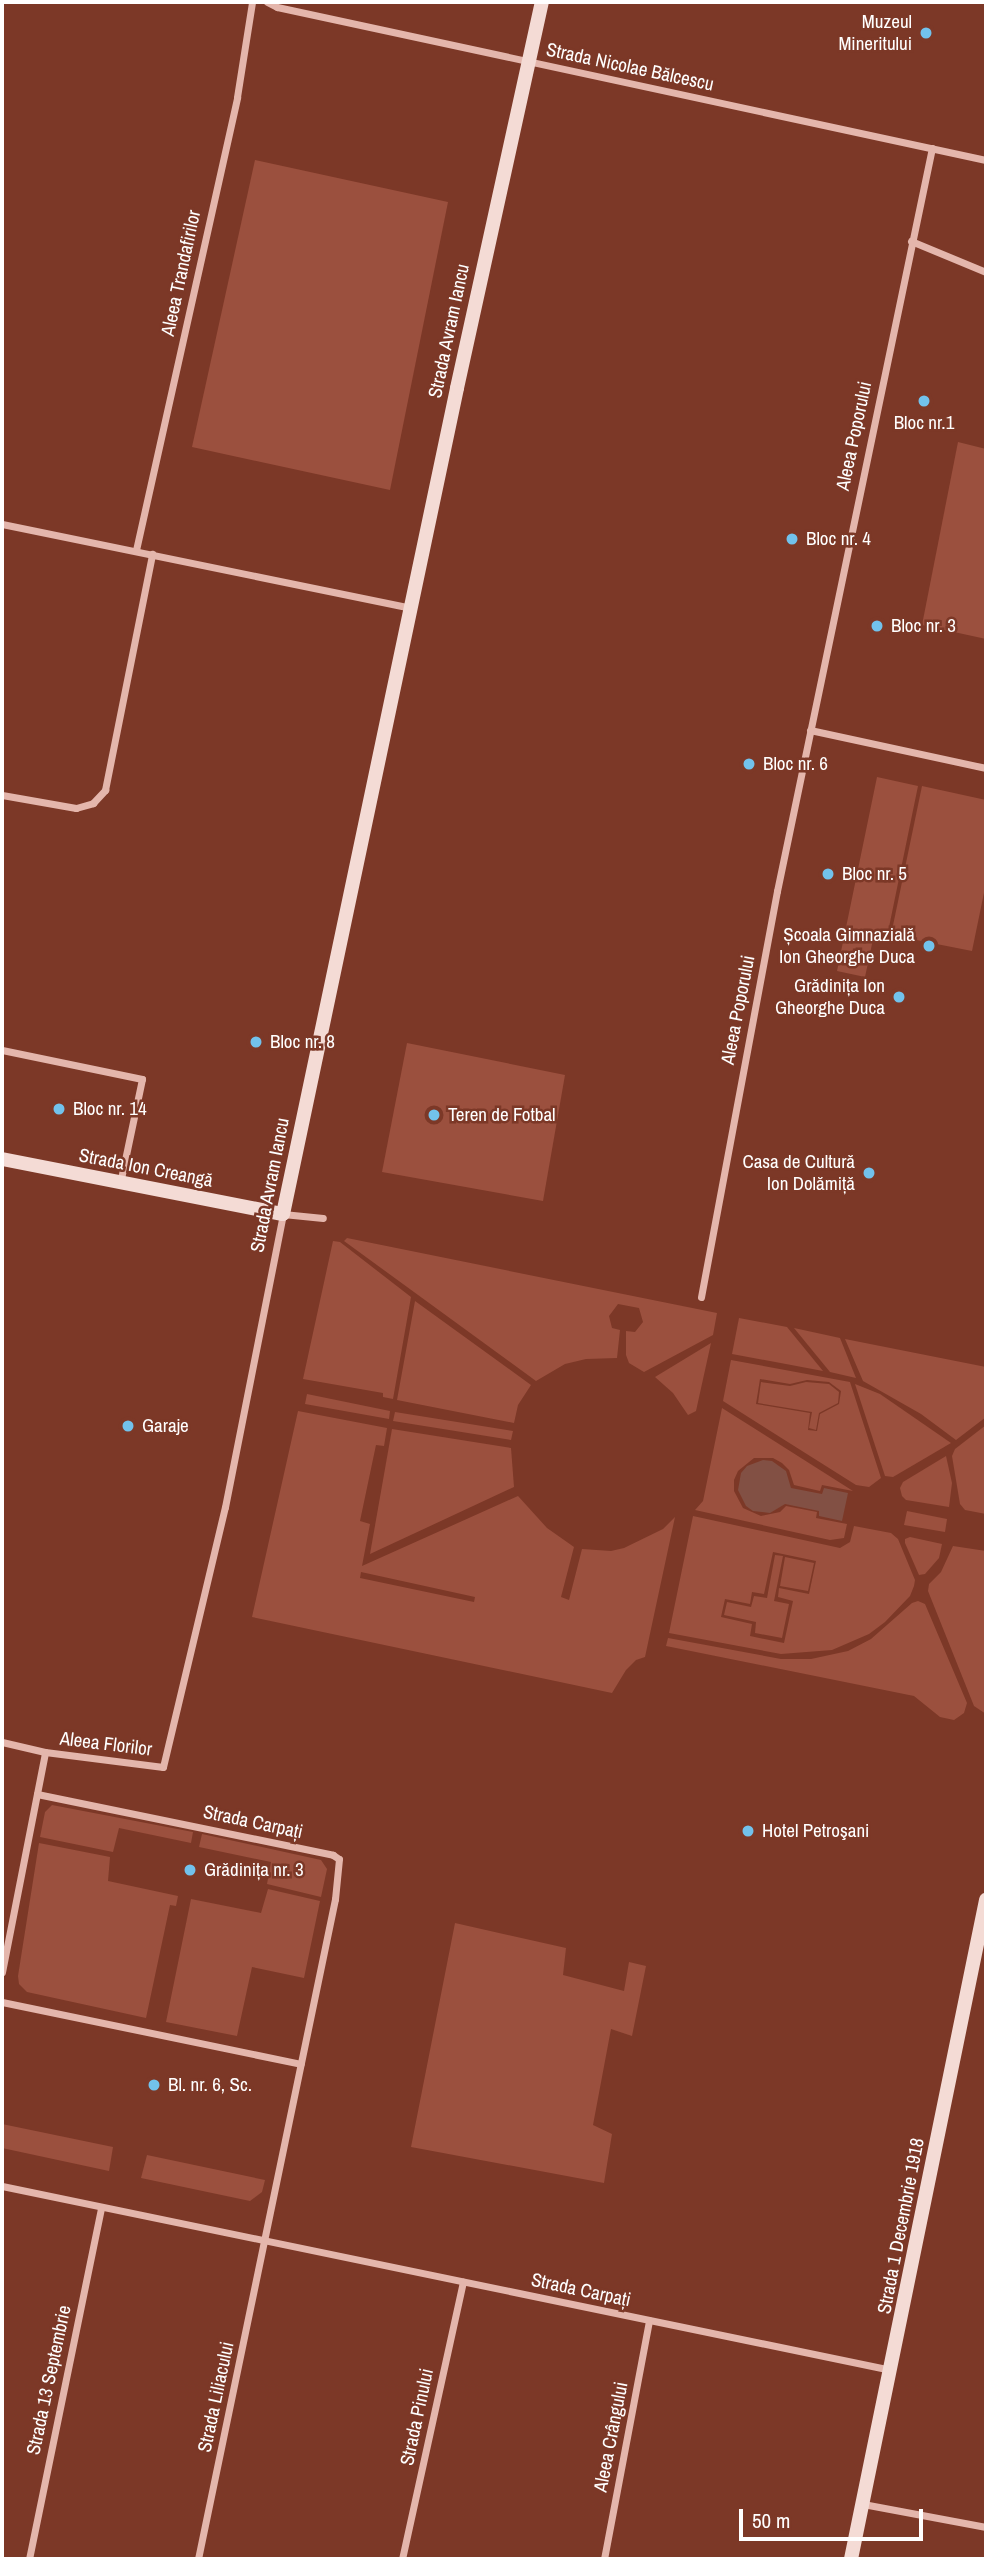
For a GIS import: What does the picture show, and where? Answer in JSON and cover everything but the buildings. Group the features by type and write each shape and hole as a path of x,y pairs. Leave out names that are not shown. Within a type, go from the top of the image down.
{"street":[{"name":"Aleea Trandafirilor","path":"136,550 237,97 252,2"},
{"name":"Strada Nicolae Bălcescu","path":"267,2 529,62 986,160"},
{"name":"Strada Avram Iancu","path":"163,1767 225,1507 283,1213 542,2"},
{"name":"Aleea Poporului","path":"701,1297 810,730 932,148"},
{"path":"911,241 986,272"},
{"path":"2,524 411,608"},
{"path":"2,795 76,808 93,803 105,790 152,554"},
{"path":"810,730 986,768"},
{"path":"2,1050 142,1079 120,1183"},
{"name":"Strada Ion Creangă","path":"2,1159 283,1213"},
{"path":"283,1213 323,1218"},
{"name":"Aleea Florilor","path":"2,1742 45,1752 163,1767"},
{"name":"Aleea Florilor","path":"2,1972 45,1752"},
{"name":"Strada Carpați","path":"37,1794 332,1855 339,1859 335,1899 265,2241"},
{"name":"Strada 1 Decembrie 1918","path":"851,2559 980,1966 986,1900"},
{"path":"2,2002 301,2064"},
{"name":"Strada Carpați","path":"2,2186 891,2370"},
{"name":"Strada 13 Septembrie","path":"29,2559 101,2207"},
{"name":"Strada Liliacului","path":"198,2559 265,2241"},
{"name":"Strada Pinului","path":"402,2559 463,2282"},
{"name":"Aleea Crângului","path":"604,2559 649,2320"},
{"path":"863,2504 986,2527"}],"shaded area":[{"path":"255,160 448,202 390,490 192,447"},
{"path":"958,442 986,449 986,639 922,625"},
{"path":"877,777 918,786 888,932 875,930 865,977 837,971"},
{"path":"922,786 986,800 986,883 972,951 891,935"},
{"path":"407,1043 565,1075 543,1201 382,1172"},
{"path":"347,1238 717,1313 713,1335 644,1372 629,1363 626,1355 626,1331 635,1332 643,1322 639,1308 618,1304 609,1316 612,1328 620,1330 617,1358 586,1359 565,1364 536,1381 344,1241"},
{"path":"333,1241 340,1242 411,1297 393,1399 383,1397 383,1393 303,1379"},
{"path":"415,1301 531,1385 518,1405 514,1423 397,1400"},
{"path":"739,1318 787,1327 823,1371 732,1354"},
{"path":"794,1328 840,1338 856,1378 830,1372"},
{"path":"845,1339 986,1367 986,1417 956,1440 921,1414 863,1381"},
{"path":"711,1343 696,1411 688,1415 673,1393 655,1377"},
{"path":"731,1360 850,1382 881,1478 869,1487 856,1485 723,1401","holes":["760,1379 790,1384 807,1380 829,1382 841,1391 839,1404 820,1414 817,1431 808,1430 810,1413 756,1404"]},
{"path":"761,1382 790,1386 806,1382 829,1384 839,1392 838,1403 819,1413 816,1430 809,1428 812,1412 758,1403"},
{"path":"855,1384 880,1394 951,1443 893,1477 885,1476"},
{"path":"307,1394 390,1411 389,1419 305,1404"},
{"path":"722,1408 853,1491 822,1485 820,1491 794,1485 789,1470 782,1463 773,1458 754,1458 738,1471 734,1480 734,1491 743,1508 761,1516 780,1512 786,1506 817,1512 816,1518 847,1524 844,1538 830,1540 695,1510 703,1501"},
{"path":"298,1411 387,1428 384,1446 376,1445 360,1521 370,1524 362,1566 518,1496 547,1528 574,1547 561,1597 569,1600 582,1549 611,1551 624,1548 663,1529 675,1517 645,1657 636,1660 626,1670 612,1693 252,1617","holes":["361,1572 475,1597 474,1602 360,1578"]},
{"path":"395,1412 513,1431 511,1440 393,1421"},
{"path":"986,1425 986,1514 965,1510 960,1504 952,1456 955,1449"},
{"path":"392,1429 511,1448 514,1487 370,1554"},
{"path":"946,1456 952,1483 949,1507 906,1500 902,1496 900,1488 903,1482"},
{"path":"763,1460 772,1461 786,1471 791,1488 822,1494 824,1488 848,1493 842,1521 819,1516 819,1511 785,1504 770,1513 753,1511 746,1506 738,1490 741,1473 747,1466"},
{"path":"907,1511 947,1519 945,1532 904,1525"},
{"path":"693,1516 840,1548 850,1542 854,1526 891,1533 898,1539 915,1580 910,1596 885,1622 869,1634 832,1650 781,1654 669,1633","holes":["773,1552 816,1561 809,1594 779,1588 778,1597 793,1601 784,1643 750,1636 752,1624 721,1617 725,1599 750,1604 752,1592 764,1594"]},
{"path":"910,1537 942,1544 939,1558 925,1574 919,1575 905,1543 905,1539"},
{"path":"953,1546 986,1551 986,1714 974,1706 928,1591 929,1584 941,1572"},
{"path":"775,1555 783,1556 774,1601 789,1604 782,1638 755,1633 756,1622 724,1615 727,1602 751,1607 754,1596 767,1598"},
{"path":"785,1557 814,1563 808,1591 780,1586"},
{"path":"918,1601 925,1604 967,1703 964,1713 954,1720 940,1717 914,1696 666,1646 668,1638 781,1659 811,1659 848,1651 871,1639 912,1603"},
{"path":"52,1805 193,1832 191,1843 119,1828 113,1852 40,1837 45,1812"},
{"path":"202,1834 321,1860 327,1869 321,1897 267,1884 271,1862 199,1847"},
{"path":"39,1843 110,1857 108,1881 178,1896 176,1906 170,1905 146,2018 27,1992 19,1984 18,1976"},
{"path":"268,1889 320,1901 304,1978 252,1967 237,2036 166,2022 191,1899 261,1913"},
{"path":"455,1923 566,1948 563,1975 624,1991 629,1962 646,1966 632,2036 611,2029 593,2125 612,2134 604,2183 411,2147"},
{"path":"2,2124 113,2147 109,2171 2,2148"},
{"path":"147,2155 265,2180 262,2192 250,2201 141,2178"}],"place":[{"name":"Muzeul Mineritului","path":"926,33"},
{"name":"Bloc nr.1","path":"924,401"},
{"name":"Bloc nr. 4","path":"792,539"},
{"name":"Bloc nr. 3","path":"877,626"},
{"name":"Bloc nr. 6","path":"749,764"},
{"name":"Bloc nr. 5","path":"828,874"},
{"name":"Școala Gimnazială Ion Gheorghe Duca","path":"929,946"},
{"name":"Grădinița Ion Gheorghe Duca","path":"899,997"},
{"name":"Bloc nr. 8","path":"256,1042"},
{"name":"Bloc nr. 14","path":"59,1109"},
{"name":"Teren de Fotbal","path":"434,1115"},
{"name":"Casa de Cultură Ion Dolămiță","path":"869,1173"},
{"name":"Garaje","path":"128,1426"},
{"name":"Hotel Petroşani","path":"748,1831"},
{"name":"Grădinița nr. 3","path":"190,1870"},
{"name":"Bl. nr. 6, Sc.","path":"154,2085"}]}
